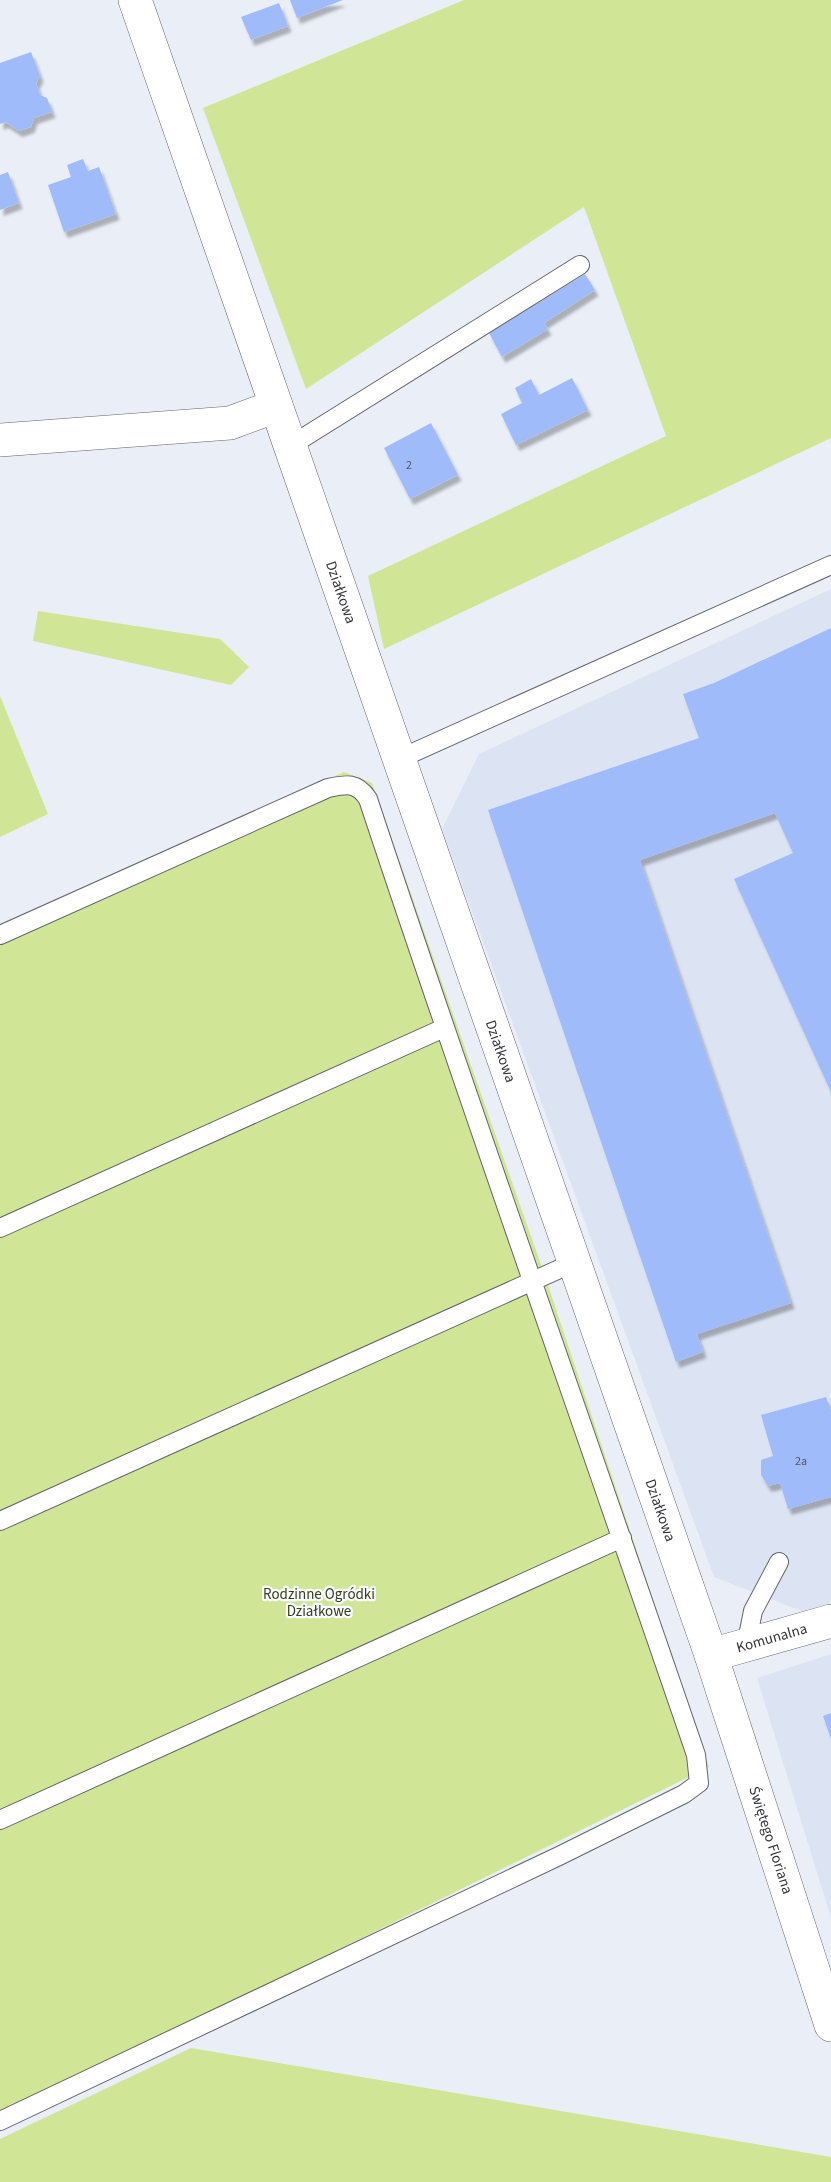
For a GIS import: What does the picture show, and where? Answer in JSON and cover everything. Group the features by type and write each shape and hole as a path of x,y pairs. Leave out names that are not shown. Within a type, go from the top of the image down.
{"street":[{"name":"Działkowa","path":"135,0 711,1655"},
{"path":"0,440 230,423 276,406"},
{"name":"Komunalna","path":"711,1655 831,1621"},
{"name":"Świętego Floriana","path":"711,1655 831,2025"}],"lane":[{"path":"290,446 580,265"},
{"path":"399,759 831,565"},
{"path":"0,934 328,788 350,784 361,789 368,799 444,1028 696,1755 699,1783 684,1794 548,1861 0,2121"},
{"path":"0,1228 444,1028"},
{"path":"0,1521 575,1262"},
{"path":"0,1820 622,1538"},
{"path":"746,1646 753,1611 779,1563"}],"shaded area":[{"path":"831,589 831,1604 804,1612 714,1577 442,829 479,754"},
{"path":"831,1654 831,1918 757,1678"}],"green space":[{"path":"464,0 831,0 831,438 384,649 368,576 666,436 584,207 306,389 203,108"},
{"path":"38,611 220,639 249,667 231,685 33,641"},
{"path":"0,696 48,814 0,837"},
{"name":"Rodzinne Ogródki Działkowe","path":"344,772 372,783 545,1276 709,1767 0,2116 0,925"},
{"path":"191,2048 831,2157 831,2182 0,2182 0,2139"}],"building":[{"path":"290,0 343,0 297,18"},
{"path":"279,3 288,26 251,40 241,17"},
{"path":"31,52 40,76 36,83 40,95 47,98 52,112 34,118 31,127 19,131 5,122 0,124 0,63"},
{"path":"83,159 88,171 99,167 116,214 64,232 48,185 71,177 67,165"},
{"path":"8,172 19,203 0,210 0,175"},
{"path":"585,274 595,290 544,323 548,329 502,357 489,333"},
{"path":"572,378 588,410 516,445 501,414 522,403 515,388 531,379 539,395"},
{"path":"431,423 458,475 410,499 384,448"},
{"path":"831,628 831,1092 734,879 793,853 775,813 640,860 791,1303 697,1334 703,1352 676,1362 488,810 699,738 683,694 714,683"},
{"path":"826,1397 831,1410 831,1497 788,1509 780,1483 768,1486 761,1475 761,1460 773,1456 761,1415"},
{"path":"831,1713 831,1739 823,1716"}]}
